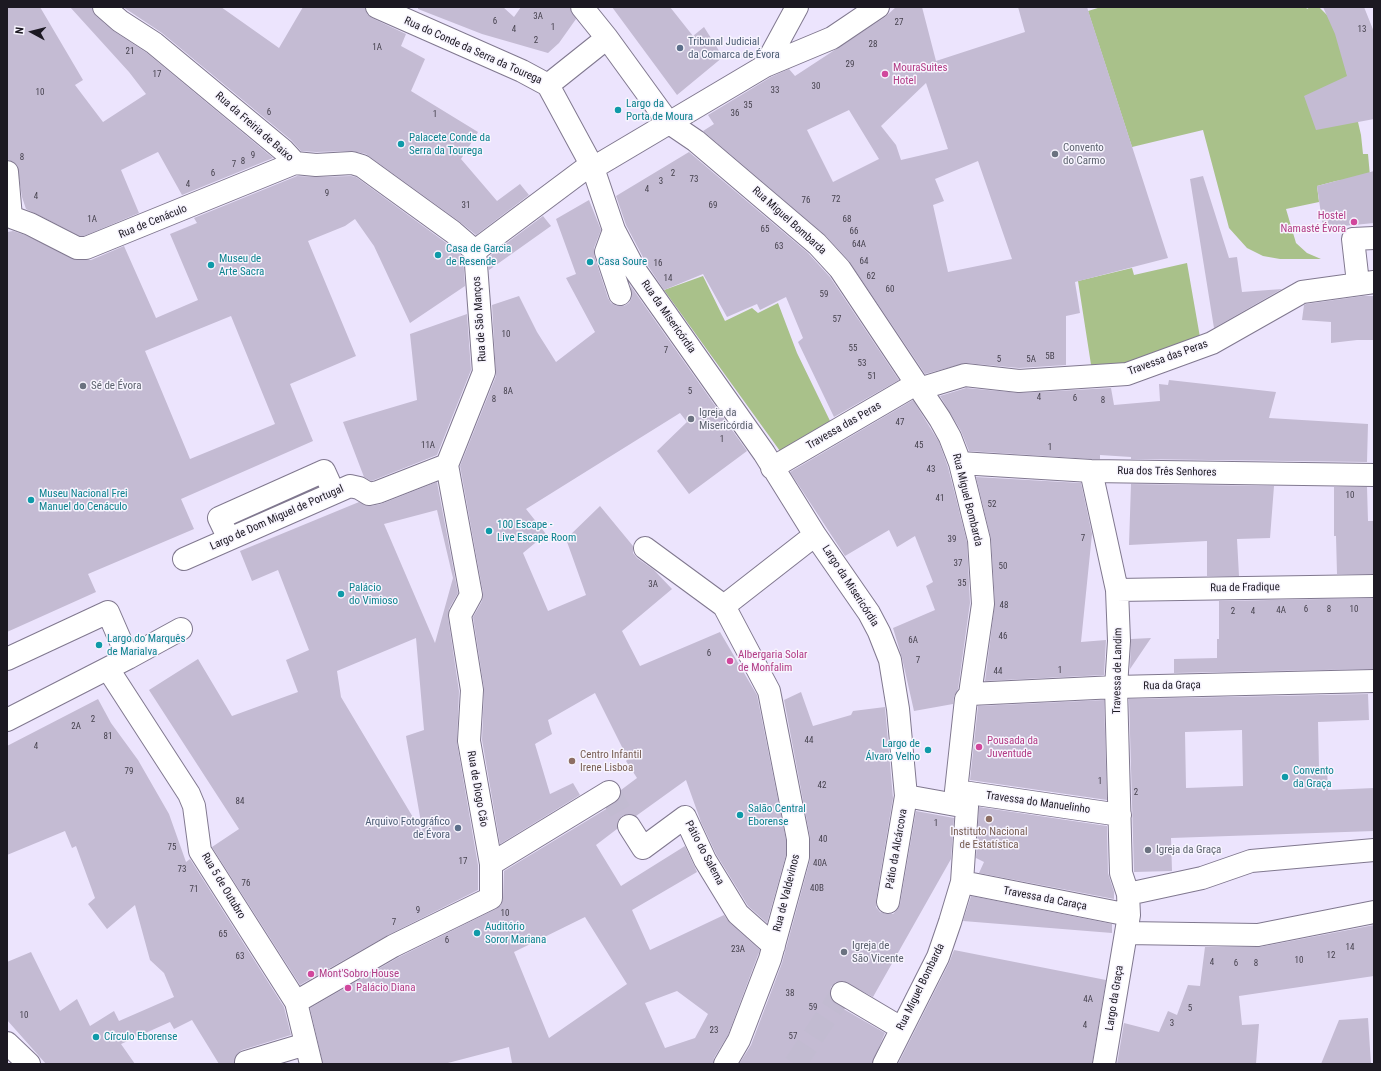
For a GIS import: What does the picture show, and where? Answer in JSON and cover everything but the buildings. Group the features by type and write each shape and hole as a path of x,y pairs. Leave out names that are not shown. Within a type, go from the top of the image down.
{"street":[{"name":"Rua da Freiria de Baixo","path":"104,7 120,21 154,43 283,150 295,163 316,165 352,163 362,166 454,232 475,251"},
{"name":"Rua do Conde da Serra da Tourega","path":"377,7 522,71 548,85"},
{"path":"582,7 607,38 668,122"},
{"path":"765,66 797,7"},
{"path":"475,251 591,167 765,66 832,38 878,7"},
{"path":"591,167 548,85 607,38"},
{"name":"Rua Miguel Bombarda","path":"668,122 696,141 817,244 840,269 950,437 960,463 979,540 983,604 970,694 966,699 962,799 962,882 938,957 884,1064"},
{"name":"Rua de Cenáculo","path":"9,218 30,224 77,248 86,248 144,226 295,163"},
{"name":"Rua da Misericórdia","path":"591,167 614,230 635,270 768,461"},
{"path":"7,172 9,218"},
{"path":"614,230 606,252 620,294"},
{"path":"1366,283 1352,239 1374,238"},
{"name":"Rua de São Manços","path":"447,466 484,372 475,251"},
{"name":"Travessa das Peras","path":"768,461 918,387 965,375 1019,381 1127,374 1212,343 1302,292 1366,283"},
{"name":"Largo da Misericórdia","path":"768,461 815,535 869,613 880,632 890,660 898,709 906,796"},
{"name":"Rua dos Três Senhores","path":"960,463 1091,471 1374,475"},
{"name":"Largo de Dom Miguel de Portugal","path":"184,559 350,486 359,488 370,494 447,466"},
{"name":"Rua de Diogo Cão","path":"296,1002 393,946 491,898 491,864 469,741 472,690 460,616 471,595 447,466"},
{"name":"Travessa de Landim","path":"1091,471 1117,590 1119,641 1116,687 1121,873"},
{"name":"Largo da Misericórdia","path":"724,606 815,535"},
{"path":"645,548 724,606"},
{"name":"Rua de Fradique","path":"1117,590 1374,586"},
{"name":"Rua de Valdevinos","path":"724,606 769,691 798,839 798,857 774,946 739,1040 725,1064"},
{"path":"7,659 108,612 128,658"},
{"path":"7,720 108,669 181,629"},
{"name":"Rua 5 de Outubro","path":"108,669 189,794 196,813 200,851 296,1002 308,1054"},
{"name":"Rua da Graça","path":"970,694 1116,687 1374,681"},
{"path":"491,864 609,792"},
{"name":"Travessa do Manuelinho","path":"906,796 962,799 1120,815"},
{"name":"Pátio da Alcárcova","path":"888,902 906,796"},
{"name":"Pátio do Salema","path":"629,826 643,848 685,817 705,860 738,914 774,946"},
{"path":"1128,894 1202,878 1251,861 1374,850"},
{"name":"Largo da Graça","path":"1104,1064 1127,924 1128,894 1121,873"},
{"name":"Travessa da Caraça","path":"962,882 1127,924"},
{"path":"1127,924 1258,935 1374,912"},
{"path":"842,993 901,1028"},
{"path":"7,1042 29,1064"},
{"path":"246,1062 308,1054"}],"green space":[{"path":"1101,7 1306,7 1307,9 1310,7 1319,7 1330,18 1341,48 1361,135 1363,154 1368,154 1370,176 1336,181 1317,186 1319,202 1286,209 1296,243 1307,253 1321,259 1280,259 1263,256 1247,248 1229,228 1203,130 1132,147 1088,11"},
{"path":"1187,263 1201,343 1124,365 1092,371 1078,281 1132,268 1134,275"},
{"path":"703,276 725,321 752,308 758,313 778,303 797,353 832,425 780,451 664,290"}],"tunnel":[{"path":"609,792 629,826"},
{"path":"795,1064 842,993"}],"place":[{"name":"Tribunal Judicial da Comarca de Évora","path":"680,48"},
{"name":"MouraSuites Hotel","path":"885,74"},
{"name":"Largo da Porta de Moura","path":"618,110"},
{"name":"Palacete Conde da Serra da Tourega","path":"401,144"},
{"name":"Convento do Carmo","path":"1055,154"},
{"name":"Hostel Namasté Évora","path":"1354,222"},
{"name":"Casa de Garcia de Resende","path":"438,255"},
{"name":"Casa Soure","path":"590,262"},
{"name":"Museu de Arte Sacra","path":"211,265"},
{"name":"Sé de Évora","path":"83,386"},
{"name":"Igreja da Misericórdia","path":"691,419"},
{"name":"Museu Nacional Frei Manuel do Cenáculo","path":"31,500"},
{"name":"100 Escape - Live Escape Room","path":"489,531"},
{"name":"Palácio do Vimioso","path":"341,594"},
{"name":"Largo do Marquês de Marialva","path":"99,645"},
{"name":"Albergaria Solar de Monfalim","path":"730,661"},
{"name":"Pousada da Juventude","path":"979,747"},
{"name":"Largo de Álvaro Velho","path":"928,750"},
{"name":"Centro Infantil Irene Lisboa","path":"572,761"},
{"name":"Convento da Graça","path":"1285,777"},
{"name":"Salão Central Eborense","path":"740,815"},
{"name":"Instituto Nacional de Estatística","path":"989,819"},
{"name":"Arquivo Fotográfico de Évora","path":"458,828"},
{"name":"Igreja da Graça","path":"1148,850"},
{"name":"Auditório Soror Mariana","path":"477,933"},
{"name":"Igreja de São Vicente","path":"844,952"},
{"name":"Mont'Sobro House","path":"311,974"},
{"name":"Palácio Diana","path":"348,988"},
{"name":"Círculo Eborense","path":"96,1037"}]}
